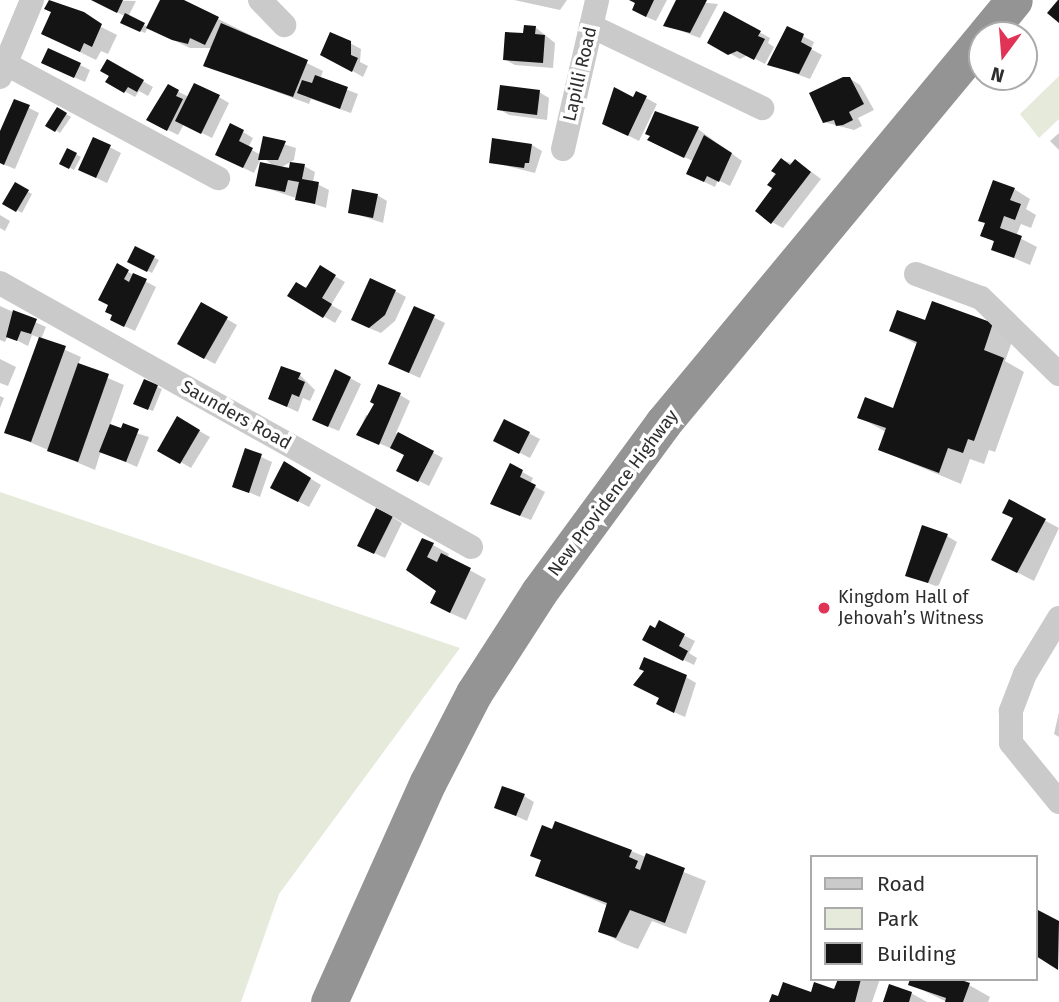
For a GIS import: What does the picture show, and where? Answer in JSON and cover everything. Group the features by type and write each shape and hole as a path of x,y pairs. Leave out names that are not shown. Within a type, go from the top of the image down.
{"highway":[{"path":"997,21 1014,0"},
{"name":"New Providence Highway","path":"329,1002 428,782 474,693 539,593 663,423 968,56"}],"street":[{"path":"32,0 4,62 218,177"},
{"path":"260,0 284,25"},
{"name":"Lapilli Road","path":"562,149 597,0"},
{"path":"591,26 762,108"},
{"path":"916,274 981,298 1059,374"},
{"name":"Saunders Road","path":"0,282 471,547"},
{"path":"1059,618 1025,674 1011,711 1011,743 1059,802"}],"green space":[{"path":"1059,76 1059,119 1039,138 1020,114"},
{"path":"0,492 460,648 279,894 241,1002 0,1002"}],"building":[{"path":"49,0 84,12 102,24 92,47 84,43 80,52 41,34 51,12 44,9"},
{"path":"91,0 123,0 117,13"},
{"path":"160,0 184,0 219,17 205,45 190,38 188,44 172,40 146,28"},
{"path":"629,0 654,0 646,17 632,10 635,3"},
{"path":"676,0 707,0 690,33 663,26"},
{"path":"1059,0 1059,23 1047,13"},
{"path":"724,11 761,31 758,36 765,39 754,60 737,51 728,55 707,43"},
{"path":"125,13 145,23 140,32 120,23"},
{"path":"221,23 308,60 293,97 203,66"},
{"path":"524,25 536,26 535,34 545,35 543,63 503,60 505,32 523,33"},
{"path":"787,26 804,34 801,42 812,48 799,74 767,65"},
{"path":"330,32 351,41 351,55 358,58 352,72 320,55"},
{"path":"48,48 81,63 74,78 41,63"},
{"path":"107,59 144,80 137,92 128,87 124,93 105,82 109,76 100,71"},
{"path":"315,75 348,87 340,109 297,93 302,80 312,83"},
{"path":"843,77 850,77 864,104 849,112 853,120 843,125 836,126 834,120 823,123 809,93"},
{"path":"194,83 220,95 201,134 175,121"},
{"path":"168,84 179,90 176,96 183,99 167,131 146,120"},
{"path":"500,85 540,90 537,115 497,110"},
{"path":"614,87 633,97 636,91 647,96 628,136 602,124"},
{"path":"14,99 30,105 4,165 0,163 0,131"},
{"path":"57,107 67,113 55,132 45,126"},
{"path":"655,111 699,127 684,158 647,140 650,136 645,134"},
{"path":"230,123 244,130 239,141 253,148 243,168 215,155"},
{"path":"704,135 732,153 719,182 707,176 704,182 686,174"},
{"path":"263,136 286,141 278,160 258,160"},
{"path":"93,137 111,145 96,178 78,170"},
{"path":"492,138 532,144 529,163 525,163 524,168 489,163"},
{"path":"67,148 77,153 69,169 59,164"},
{"path":"781,158 790,165 795,159 811,172 771,224 755,211 772,188 767,185 776,174 771,171"},
{"path":"260,162 289,168 290,162 305,164 302,179 319,182 315,204 295,200 299,182 288,180 285,192 255,186"},
{"path":"993,180 1015,188 1010,200 1021,204 1015,220 1004,216 1000,228 1022,236 1014,258 991,250 994,241 980,236 985,223 978,221"},
{"path":"15,182 29,190 16,212 2,204"},
{"path":"352,189 378,194 373,218 348,213"},
{"path":"135,246 155,256 147,272 127,262"},
{"path":"117,263 129,270 124,279 129,282 133,273 147,279 124,327 110,320 112,315 105,312 108,305 98,300"},
{"path":"320,265 336,275 322,298 332,304 323,318 287,296 296,282 306,288"},
{"path":"370,278 396,290 385,315 369,328 351,320"},
{"path":"932,301 993,323 984,350 1004,358 974,441 968,439 963,453 948,448 939,473 878,450 886,428 857,418 865,397 893,408 917,342 889,331 897,310 925,320"},
{"path":"201,302 228,317 204,359 177,344"},
{"path":"414,306 435,315 409,373 388,364"},
{"path":"13,310 37,319 31,334 21,331 17,341 6,337"},
{"path":"39,337 66,346 31,442 4,433"},
{"path":"78,363 109,374 78,462 47,451"},
{"path":"281,366 301,373 298,379 305,382 299,397 292,394 287,407 268,399"},
{"path":"335,369 351,377 328,427 312,420"},
{"path":"144,379 158,385 148,410 133,404"},
{"path":"378,384 401,393 379,445 356,435 374,404 370,402"},
{"path":"177,416 200,430 180,464 157,451"},
{"path":"504,419 530,432 519,454 493,441"},
{"path":"123,423 139,429 126,462 99,452 110,424 121,428"},
{"path":"398,432 434,451 418,482 396,471 404,455 390,448"},
{"path":"245,448 262,454 249,493 232,487"},
{"path":"284,461 311,478 298,502 270,488"},
{"path":"510,463 523,470 520,477 536,485 520,516 490,504"},
{"path":"1009,499 1046,519 1017,573 991,560 1013,518 1002,513"},
{"path":"376,508 393,516 374,554 357,546"},
{"path":"922,525 948,534 928,583 905,576"},
{"path":"422,538 434,543 427,557 437,562 441,553 471,568 450,613 430,603 436,591 406,570"},
{"path":"659,620 685,634 679,646 688,651 683,661 642,640 650,625 655,628"},
{"path":"644,657 687,675 674,713 656,704 659,698 633,685 644,671 639,669"},
{"path":"502,786 525,794 516,816 494,808"},
{"path":"555,821 632,850 629,857 638,861 635,868 640,870 646,853 685,868 665,923 630,910 616,938 598,932 607,903 535,876 541,860 530,856 542,825 552,829"},
{"path":"1038,910 1059,921 1058,970 1038,957"},
{"path":"837,981 860,981 855,1002 769,1002 772,994 778,996 783,982 811,992 814,982 834,989"},
{"path":"909,981 970,983 963,1002 945,1002 946,998 908,985"},
{"path":"889,984 912,992 909,1002 883,1002"}],"place":[{"name":"Kingdom Hall of Jehovah’s Witness","path":"824,608"}]}
